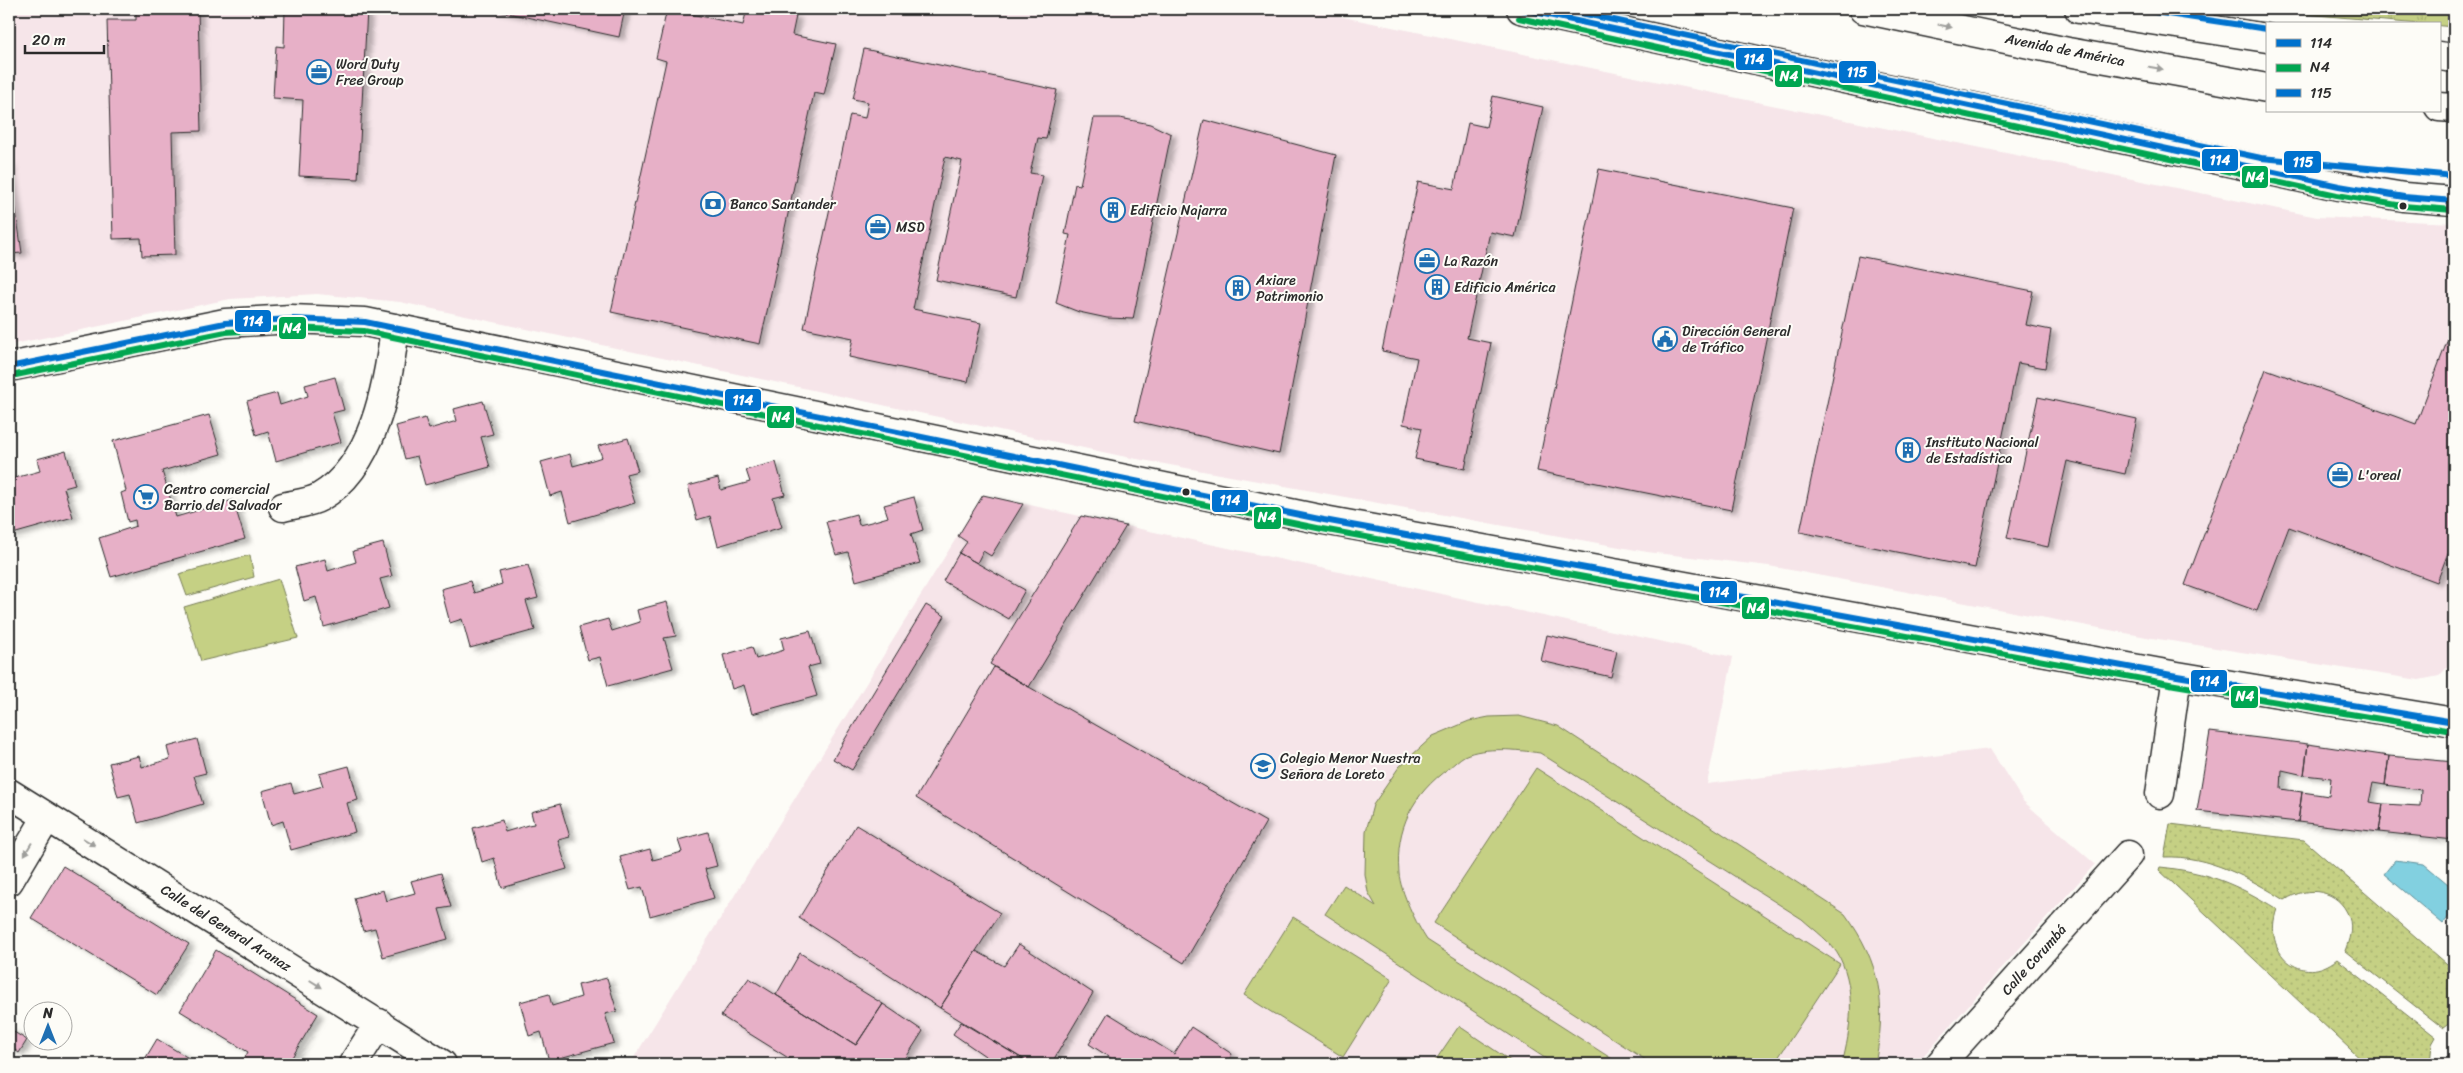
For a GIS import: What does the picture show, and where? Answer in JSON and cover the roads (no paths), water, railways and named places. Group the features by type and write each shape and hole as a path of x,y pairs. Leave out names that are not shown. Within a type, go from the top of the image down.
{"main road":[{"path":"1521,9 2404,198 2454,201"},
{"name":"Avenida de América","path":"1863,9 2068,52 2266,88"},
{"path":"2079,9 2266,38"},
{"path":"2440,56 2454,58"},
{"path":"2440,107 2454,108"},
{"path":"2260,167 2454,185"},
{"path":"9,368 226,323 291,318 336,319 395,328 1287,512 2177,676 2454,722"},
{"path":"283,507 319,498 352,470 377,418 389,372 395,328"},
{"path":"2160,794 2177,676"},
{"name":"Calle del General Aranaz","path":"9,792 442,1064"},
{"path":"9,880 47,817"},
{"name":"Calle Corumbá","path":"1940,1064 2128,855"},
{"path":"353,1064 379,1024"}],"water":[{"path":"2395,860 2424,864 2454,889 2454,910 2443,924 2384,874"}],"place":[{"name":"Word Duty Free Group","path":"319,72"},
{"name":"Banco Santander","path":"713,204"},
{"name":"Edificio Najarra","path":"1113,210"},
{"name":"MSD","path":"878,227"},
{"name":"La Razón","path":"1427,261"},
{"name":"Edificio América","path":"1437,287"},
{"name":"Axiare Patrimonio","path":"1238,288"},
{"name":"Dirección General de Tráfico","path":"1665,339"},
{"name":"Instituto Nacional de Estadística","path":"1908,450"},
{"name":"L'oreal","path":"2340,475"},
{"name":"Centro comercial Barrio del Salvador","path":"146,497"},
{"name":"Colegio Menor Nuestra Señora de Loreto","path":"1263,766"}]}
